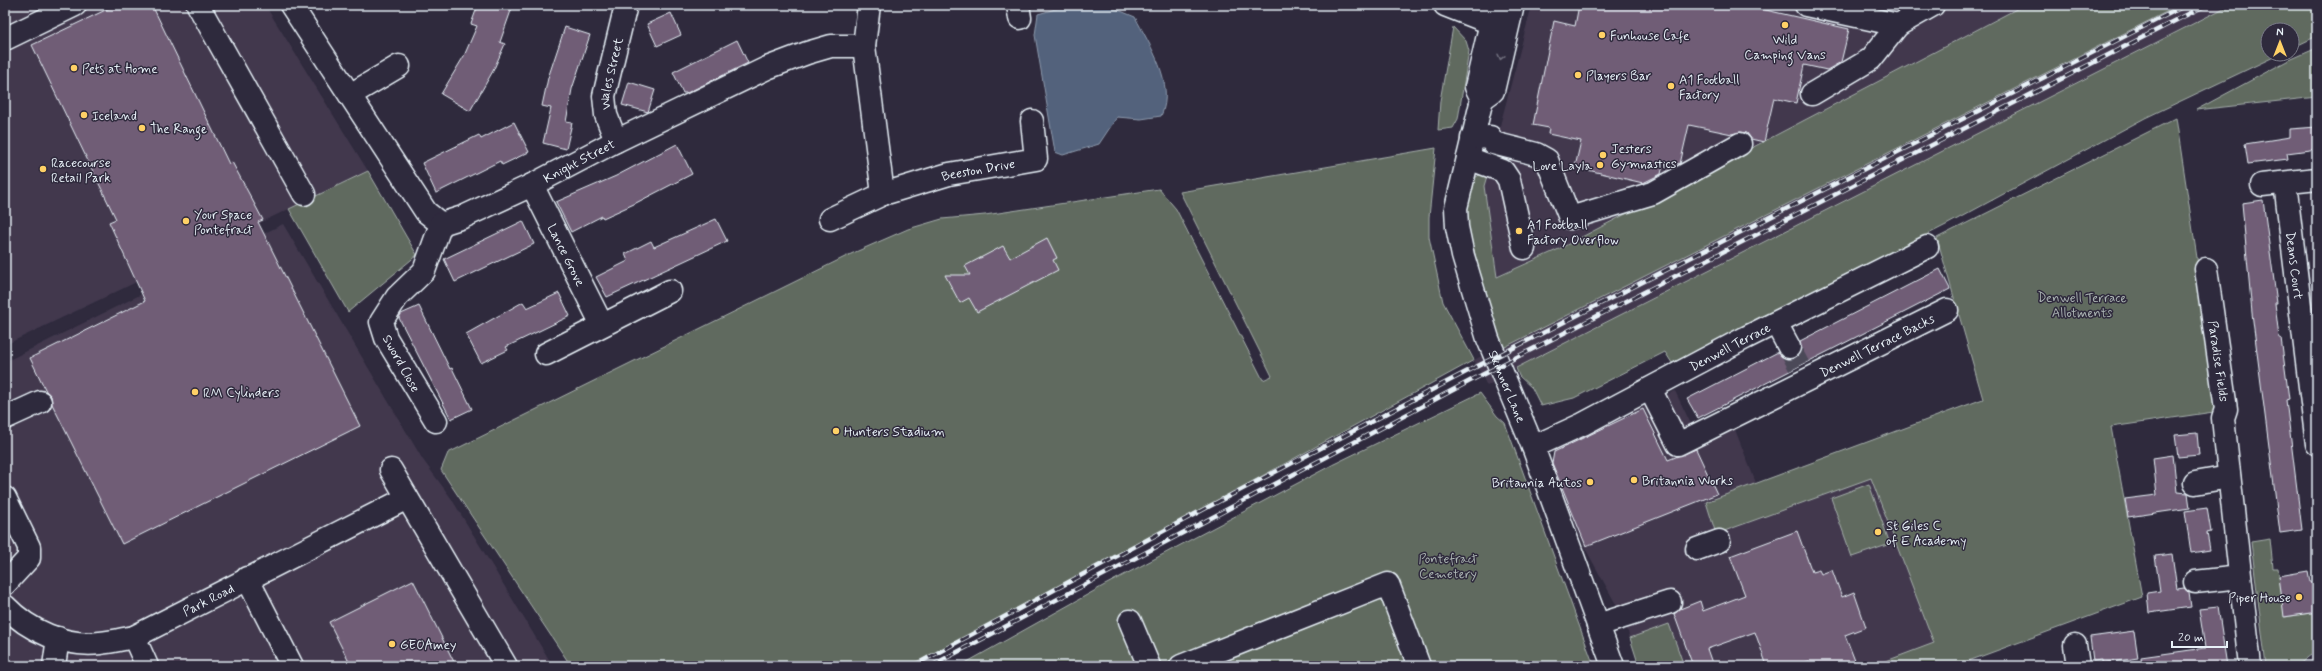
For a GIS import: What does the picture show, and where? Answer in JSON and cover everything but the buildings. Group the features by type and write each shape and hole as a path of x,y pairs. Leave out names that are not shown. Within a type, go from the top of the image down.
{"street":[{"path":"5,39 75,5"},
{"path":"198,5 304,194"},
{"path":"291,5 426,212 441,224"},
{"name":"Wales Street","path":"616,141 606,115 604,96 626,5"},
{"path":"869,5 864,46 883,194"},
{"path":"1445,5 1502,14"},
{"path":"1806,5 1898,25"},
{"path":"1812,94 1871,59 1898,25 1933,5"},
{"name":"Skinner Lane","path":"1502,14 1493,91 1482,99 1456,208 1457,228 1463,256 1488,339 1534,447 1613,666"},
{"name":"Knight Street","path":"441,224 463,217 532,185 616,141 767,68 807,52 831,46 864,46"},
{"path":"350,95 399,66"},
{"name":"Beeston Drive","path":"830,219 883,194 949,174 1043,158 1032,122"},
{"path":"1524,248 1509,180 1503,171 1470,148 1490,137 1493,143 1536,154 1547,160 1570,218 1653,193 1740,144"},
{"path":"2262,185 2317,179"},
{"name":"Deans Court","path":"2285,183 2317,444"},
{"name":"Lance Grove","path":"532,185 602,325"},
{"name":"Sword Close","path":"436,421 386,338 381,322 397,297 424,271 441,224"},
{"name":"Denwell Terrace","path":"1534,447 1583,424 1776,323 1927,247"},
{"name":"Paradise Fields","path":"2206,268 2226,408 2223,418 2250,666"},
{"path":"546,354 670,291"},
{"name":"Denwell Terrace Backs","path":"1650,389 1678,444 1803,373 1947,310"},
{"path":"1776,323 1789,347"},
{"path":"5,418 40,402"},
{"path":"391,470 506,666"},
{"path":"2195,483 2229,477"},
{"path":"5,498 29,547 29,558 5,584"},
{"name":"Park Road","path":"5,606 32,628 78,644 101,643 134,637 407,498"},
{"path":"1697,549 1719,541"},
{"path":"2195,582 2240,576"},
{"path":"248,578 292,666"},
{"path":"1181,666 1388,584 1419,666"},
{"path":"1598,625 1670,602"},
{"path":"1130,621 1149,666"},
{"path":"134,637 147,666"},
{"path":"54,666 58,638"}],"shaded area":[{"name":"Racecourse Retail Park","path":"5,5 265,5 368,171 5,345"},
{"path":"1532,5 2024,5 1559,249 1497,277 1484,186"},
{"path":"2179,5 2230,5 1516,368 1487,386 1474,360"},
{"path":"283,224 423,460 451,498 553,666 5,666 5,362"},
{"name":"St Giles C of E Academy","path":"1675,391 1701,445 1734,427 1756,483 1983,399 1955,666 1639,666 1623,617 1585,548 1551,466 1554,449"}],"green space":[{"path":"2024,5 2180,5 1503,348 1495,333 1464,211 1468,182 1489,169 1484,186 1497,277 1559,249"},
{"path":"2230,5 2317,5 2317,36 2300,44 2300,22 2260,22 2260,62 2263,62 2145,118 1946,225 1687,357 1672,363 1665,352 1574,398 1541,406 1532,388 1519,376 1516,368"},
{"path":"1453,27 1466,41 1469,51 1458,119 1453,128 1438,130 1440,101"},
{"path":"2317,48 2317,97 2196,110 2285,62 2300,62 2300,55"},
{"name":"Denwell Terrace Allotments","path":"2176,118 2220,411 2111,427 2142,597 1955,666 1873,666 1934,643 1871,478 1716,534 1706,502 1983,399 1937,238"},
{"name":"Hunters Stadium","path":"1436,148 1429,217 1429,237 1443,302 1474,360 915,666 571,666 441,470 448,453 851,254 908,229 942,219 985,215 1159,189 1176,209 1263,380 1272,376 1180,192"},
{"path":"368,171 417,255 348,312 289,209"},
{"name":"Pontefract Cemetery","path":"1480,393 1497,416 1505,423 1594,666 960,666 1103,586 1334,464"},
{"path":"1869,484 1890,544 1852,557 1831,498"},
{"path":"2270,539 2273,568 2278,568 2285,617 2317,612 2317,650 2297,666 2266,666 2251,542"},
{"path":"1669,624 1684,666 1639,666 1630,638"}],"water":[{"path":"1066,6 1111,7 1135,17 1159,65 1165,91 1165,104 1161,116 1141,119 1117,117 1099,144 1063,155 1055,152 1035,35 1038,14"}],"tunnel":[{"path":"1789,347 1799,366"}],"railway":[{"path":"913,666 1208,507 1466,372 2186,5"},
{"path":"931,666 1470,381 2206,5"}],"place":[{"name":"Wild Camping Vans","path":"1785,25"},
{"name":"Funhouse Cafe","path":"1602,35"},
{"name":"Pets at Home","path":"74,68"},
{"name":"Players Bar","path":"1578,75"},
{"name":"A1 Football Factory","path":"1671,86"},
{"name":"Iceland","path":"84,115"},
{"name":"The Range","path":"142,128"},
{"name":"Jesters Gymnastics","path":"1603,155"},
{"name":"Love Layla","path":"1600,165"},
{"name":"Racecourse Retail Park","path":"43,169"},
{"name":"Your Space Pontefract","path":"186,221"},
{"name":"A1 Football Factory Overflow","path":"1519,231"},
{"name":"RM Cylinders","path":"195,392"},
{"name":"Hunters Stadium","path":"836,431"},
{"name":"Britannia Works","path":"1634,480"},
{"name":"Britannia Autos","path":"1590,482"},
{"name":"St Giles C of E Academy","path":"1878,532"},
{"name":"Piper House","path":"2299,597"},
{"name":"GEOAmey","path":"392,644"}]}
